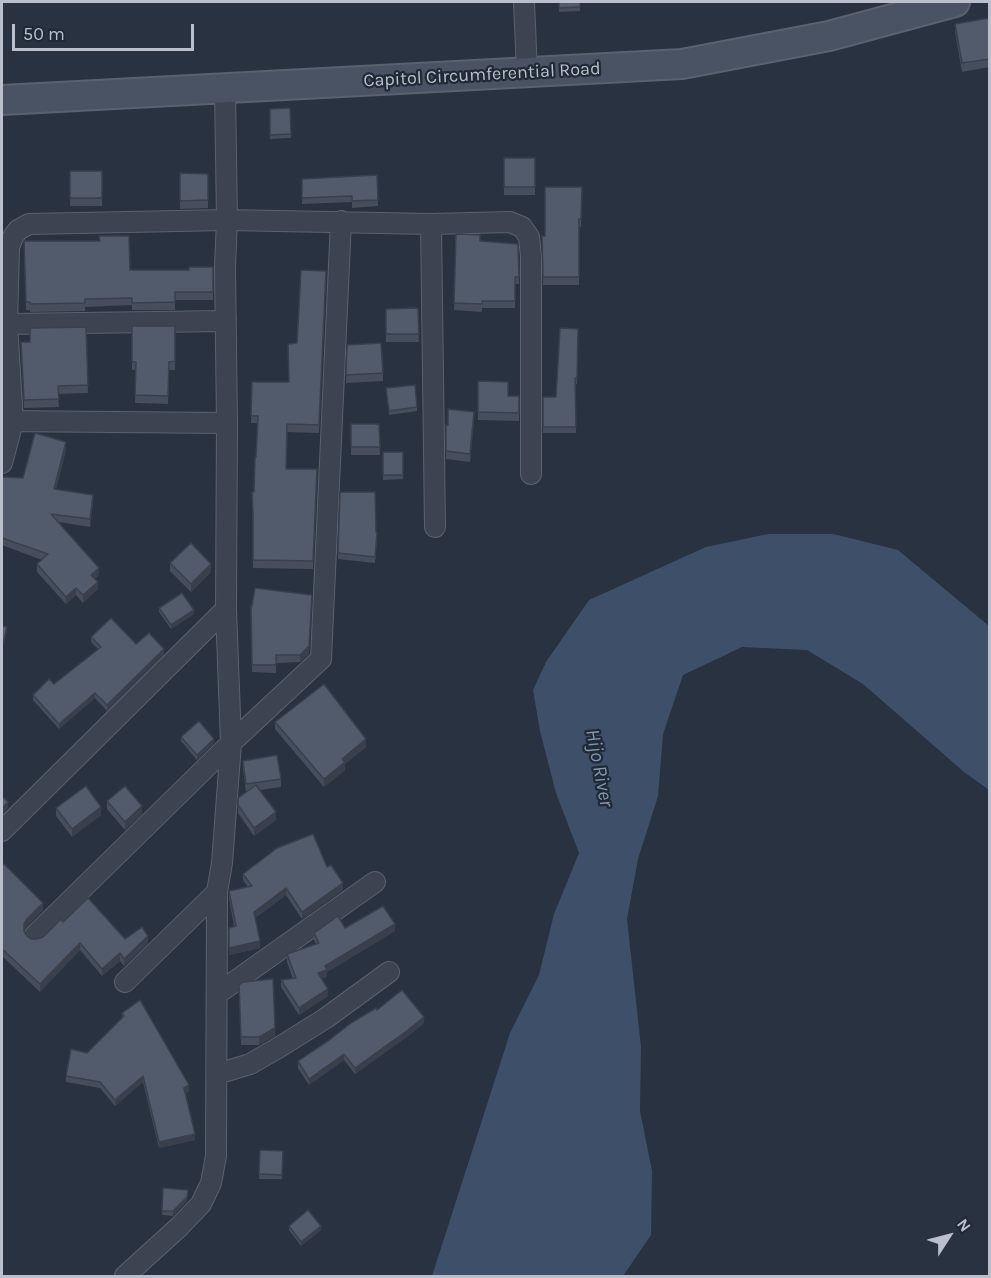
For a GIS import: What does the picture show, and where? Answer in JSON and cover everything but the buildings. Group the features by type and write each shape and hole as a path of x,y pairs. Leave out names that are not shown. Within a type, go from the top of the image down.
{"main road":[{"name":"Capitol Circumferential Road","path":"2,100 682,64 829,36 955,2"}],"street":[{"path":"524,2 527,72"},
{"path":"125,1276 201,1204 211,1183 216,1156 218,892 231,743 226,609 225,89"},
{"path":"2,463 7,421 9,247 18,230 29,224 227,220 431,224 510,222 522,227 530,237 531,474"},
{"path":"35,935 231,743 321,659 340,221"},
{"path":"431,224 435,526"},
{"path":"7,324 226,321"},
{"path":"7,421 227,423"},
{"path":"2,831 226,609"},
{"path":"217,994 375,882"},
{"path":"125,982 218,892"},
{"path":"217,1074 250,1064 278,1048 326,1018 389,972"}],"water":[{"name":"Hijo River","path":"768,534 833,534 898,550 989,626 989,790 964,772 863,684 807,650 742,647 683,675 663,734 658,796 638,859 627,919 641,1047 640,1111 652,1171 651,1235 623,1276 432,1276 510,1033 539,975 554,914 579,853 556,793 540,731 533,690 546,662 589,600 706,547"}]}
